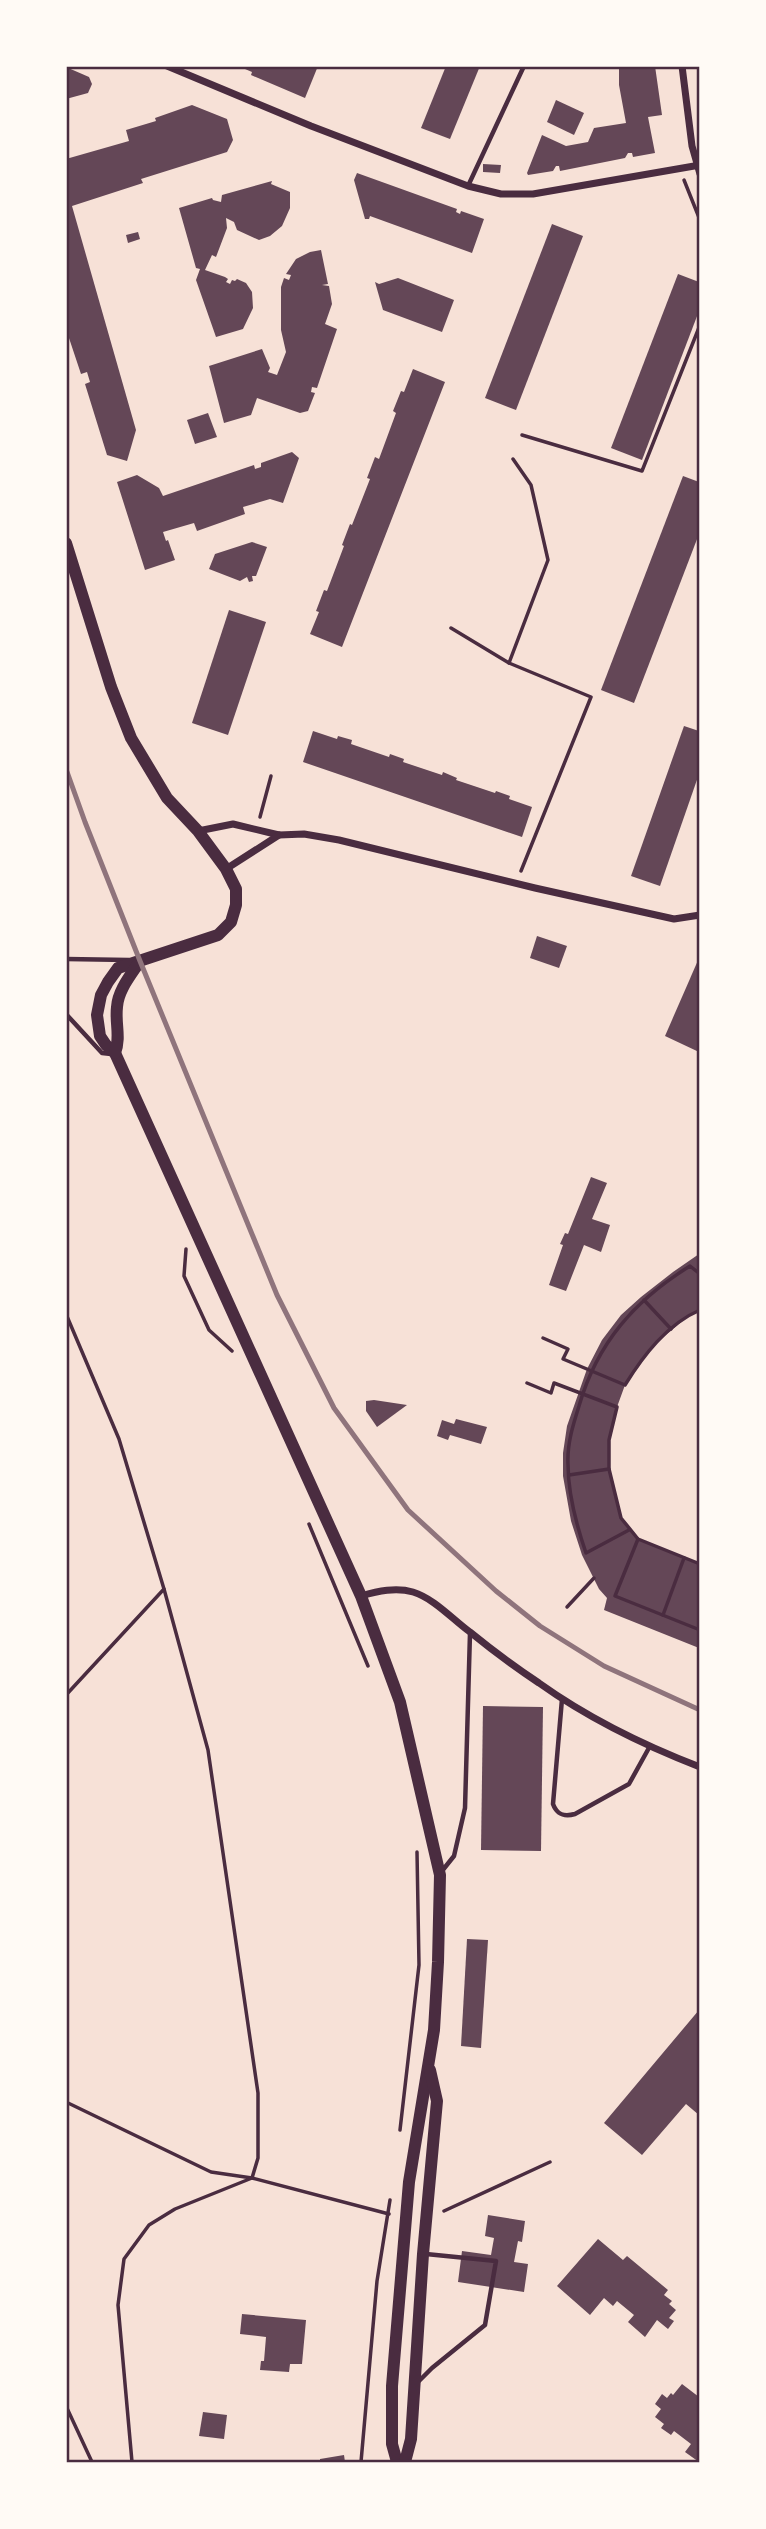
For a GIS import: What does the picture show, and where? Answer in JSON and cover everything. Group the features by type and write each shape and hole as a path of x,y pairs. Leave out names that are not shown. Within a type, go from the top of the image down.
{"main road":[{"path":"66,543 111,687 131,738 167,798 198,831 226,869 236,889 236,905 231,922 218,935 118,968 101,995 97,1015 100,1036 115,1053 361,1596 400,1702 440,1875 438,1962 430,2066 420,2104 409,2182 392,2386 392,2444 397,2462"},
{"path":"115,1053 120,1040 116,1020 117,1004 122,990 140,961"},
{"path":"405,2462 411,2439 423,2254 437,2101 430,2066"}],"street":[{"path":"167,66 259,106 468,186 501,194 533,194 698,165"},
{"path":"682,66 692,146 699,174"},
{"path":"198,831 233,824 279,835 304,834 340,840 674,919 699,915"},
{"path":"226,869 279,835"},
{"path":"361,1596 379,1590 413,1592 429,1599 562,1699 650,1746 699,1767"}],"lane":[{"path":"468,186 524,66"},
{"path":"66,960 140,961"},
{"path":"66,1014 102,1053 115,1053"},
{"path":"440,1875 454,1856 465,1808 470,1632"},
{"path":"562,1699 553,1804 560,1815 575,1814 621,1790 635,1776 650,1746"},
{"path":"413,2387 485,2325 496,2261 423,2254"}],"path":[{"path":"679,168 699,220"},
{"path":"522,435 642,471 699,325"},
{"path":"509,663 548,560 531,485 513,459"},
{"path":"451,628 509,663 591,696 516,883"},
{"path":"257,829 271,776"},
{"path":"186,1249 184,1276 209,1330 232,1352"},
{"path":"629,1531 586,1553 575,1522 568,1475 570,1433 590,1371 617,1328 643,1300 690,1266 699,1274"},
{"path":"643,1300 671,1329"},
{"path":"543,1338 568,1349 563,1359 625,1385 638,1364 671,1329 699,1310"},
{"path":"66,1314 119,1439 164,1589 210,1763 258,2093 258,2158 252,2178"},
{"path":"527,1383 551,1393 555,1383 617,1407 609,1440 609,1469 621,1518 638,1539 699,1564"},
{"path":"568,1475 609,1469"},
{"path":"308,1522 368,1668"},
{"path":"638,1539 615,1596 699,1630"},
{"path":"663,1615 684,1558"},
{"path":"567,1606 594,1578"},
{"path":"66,1695 164,1589"},
{"path":"398,2141 419,1965 417,1841"},
{"path":"66,2102 211,2172 252,2178 388,2213 398,2219"},
{"path":"444,2210 550,2162"},
{"path":"132,2462 118,2305 124,2259 149,2225 175,2209 252,2178"},
{"path":"361,2462 377,2281 392,2189"},
{"path":"66,2406 92,2462"}],"building":[{"path":"238,66 318,66 305,98 251,75 252,72"},
{"path":"446,66 480,66 450,139 421,128"},
{"path":"619,66 655,66 662,115 648,117 655,153 633,157 632,153 628,153 625,158 560,171 559,166 556,166 553,171 528,175 542,135 566,146 588,142 594,128 626,123 619,85"},
{"path":"66,67 89,77 92,84 88,93 66,99"},
{"path":"556,100 584,113 574,135 547,122"},
{"path":"192,105 227,119 233,140 227,152 141,179 143,183 72,206 136,430 127,461 107,455 85,384 90,382 87,372 81,374 66,329 66,159 129,141 126,130 156,121 155,118"},
{"path":"483,164 501,165 500,173 483,172"},
{"path":"357,173 457,209 456,212 460,214 461,211 484,219 472,253 370,216 365,219 354,180"},
{"path":"272,181 271,184 290,192 290,208 282,226 270,236 259,240 237,230 234,222 226,218 227,228 216,257 212,255 205,270 225,277 230,284 237,279 246,283 252,292 253,308 243,329 216,337 196,280 200,269 196,268 179,208 212,198 221,202 222,195"},
{"path":"552,224 583,236 516,410 485,398"},
{"path":"138,232 140,239 128,243 126,235"},
{"path":"321,250 328,284 322,285 329,286 332,304 325,324 337,329 317,388 312,387 311,392 315,393 308,411 300,413 257,398 251,415 224,423 209,366 262,349 270,368 268,372 277,375 286,352 281,330 281,287 284,278 289,280 291,275 286,274 296,259"},
{"path":"678,274 699,282 699,311 642,460 611,448"},
{"path":"398,278 454,300 442,332 383,310 375,282 379,284"},
{"path":"413,369 445,382 342,647 310,634 324,590 327,591 350,524 352,525 370,479 367,478 375,457 379,459 396,413 393,411"},
{"path":"208,413 217,437 195,444 187,420"},
{"path":"292,452 299,458 283,503 270,499 243,507 245,514 197,531 194,523 163,532 175,560 145,570 117,482 137,475 159,488 163,496 254,465 255,469 261,467 261,463"},
{"path":"683,476 699,482 699,534 634,703 601,690"},
{"path":"252,542 267,547 256,576 252,576 253,581 249,582 247,577 240,581 209,569 215,554"},
{"path":"229,610 266,622 228,735 192,723"},
{"path":"684,726 699,731 699,774 660,886 631,876"},
{"path":"313,731 337,739 338,736 352,740 351,744 389,757 390,754 404,759 403,762 442,775 443,772 457,778 456,780 495,793 496,791 532,807 522,837 303,762"},
{"path":"537,936 567,946 559,968 530,958"},
{"path":"699,958 699,1052 665,1036"},
{"path":"591,1177 607,1183 592,1219 610,1225 601,1252 584,1245 566,1291 549,1285 563,1245 560,1244 565,1233 568,1234"},
{"path":"699,1254 699,1310 654,1345 625,1385 609,1440 609,1469 621,1518 638,1539 699,1564 699,1648 604,1610 607,1598 599,1589 582,1555 571,1521 563,1476 563,1453 567,1426 587,1369 602,1340 621,1315 641,1297"},
{"path":"366,1401 407,1405 377,1427 366,1411"},
{"path":"456,1419 487,1427 481,1444 450,1435 448,1440 437,1436 442,1420 454,1424"},
{"path":"483,1706 543,1707 541,1851 481,1850"},
{"path":"467,1939 488,1940 481,2048 461,2046"},
{"path":"699,2010 699,2115 686,2104 642,2155 604,2123"},
{"path":"488,2215 525,2221 522,2242 518,2241 514,2262 528,2264 524,2292 458,2282 462,2251 491,2255 494,2238 485,2236"},
{"path":"598,2239 623,2260 627,2256 668,2290 664,2295 672,2301 669,2304 676,2310 669,2318 674,2321 668,2329 657,2320 645,2337 628,2322 634,2315 617,2301 613,2306 604,2298 590,2315 557,2286"},
{"path":"242,2314 306,2320 302,2364 290,2364 289,2372 260,2370 261,2361 264,2361 266,2337 240,2334"},
{"path":"682,2384 699,2397 699,2462 685,2452 691,2444 674,2431 671,2435 661,2428 664,2424 655,2417 661,2409 655,2404 662,2394 667,2398 671,2393 673,2395"},
{"path":"203,2412 227,2415 224,2439 199,2436"},
{"path":"344,2455 345,2462 320,2462 320,2459"}],"railway":[{"path":"66,769 140,961 277,1295 334,1408 408,1510 496,1591 540,1626 604,1666 700,1710"}]}
